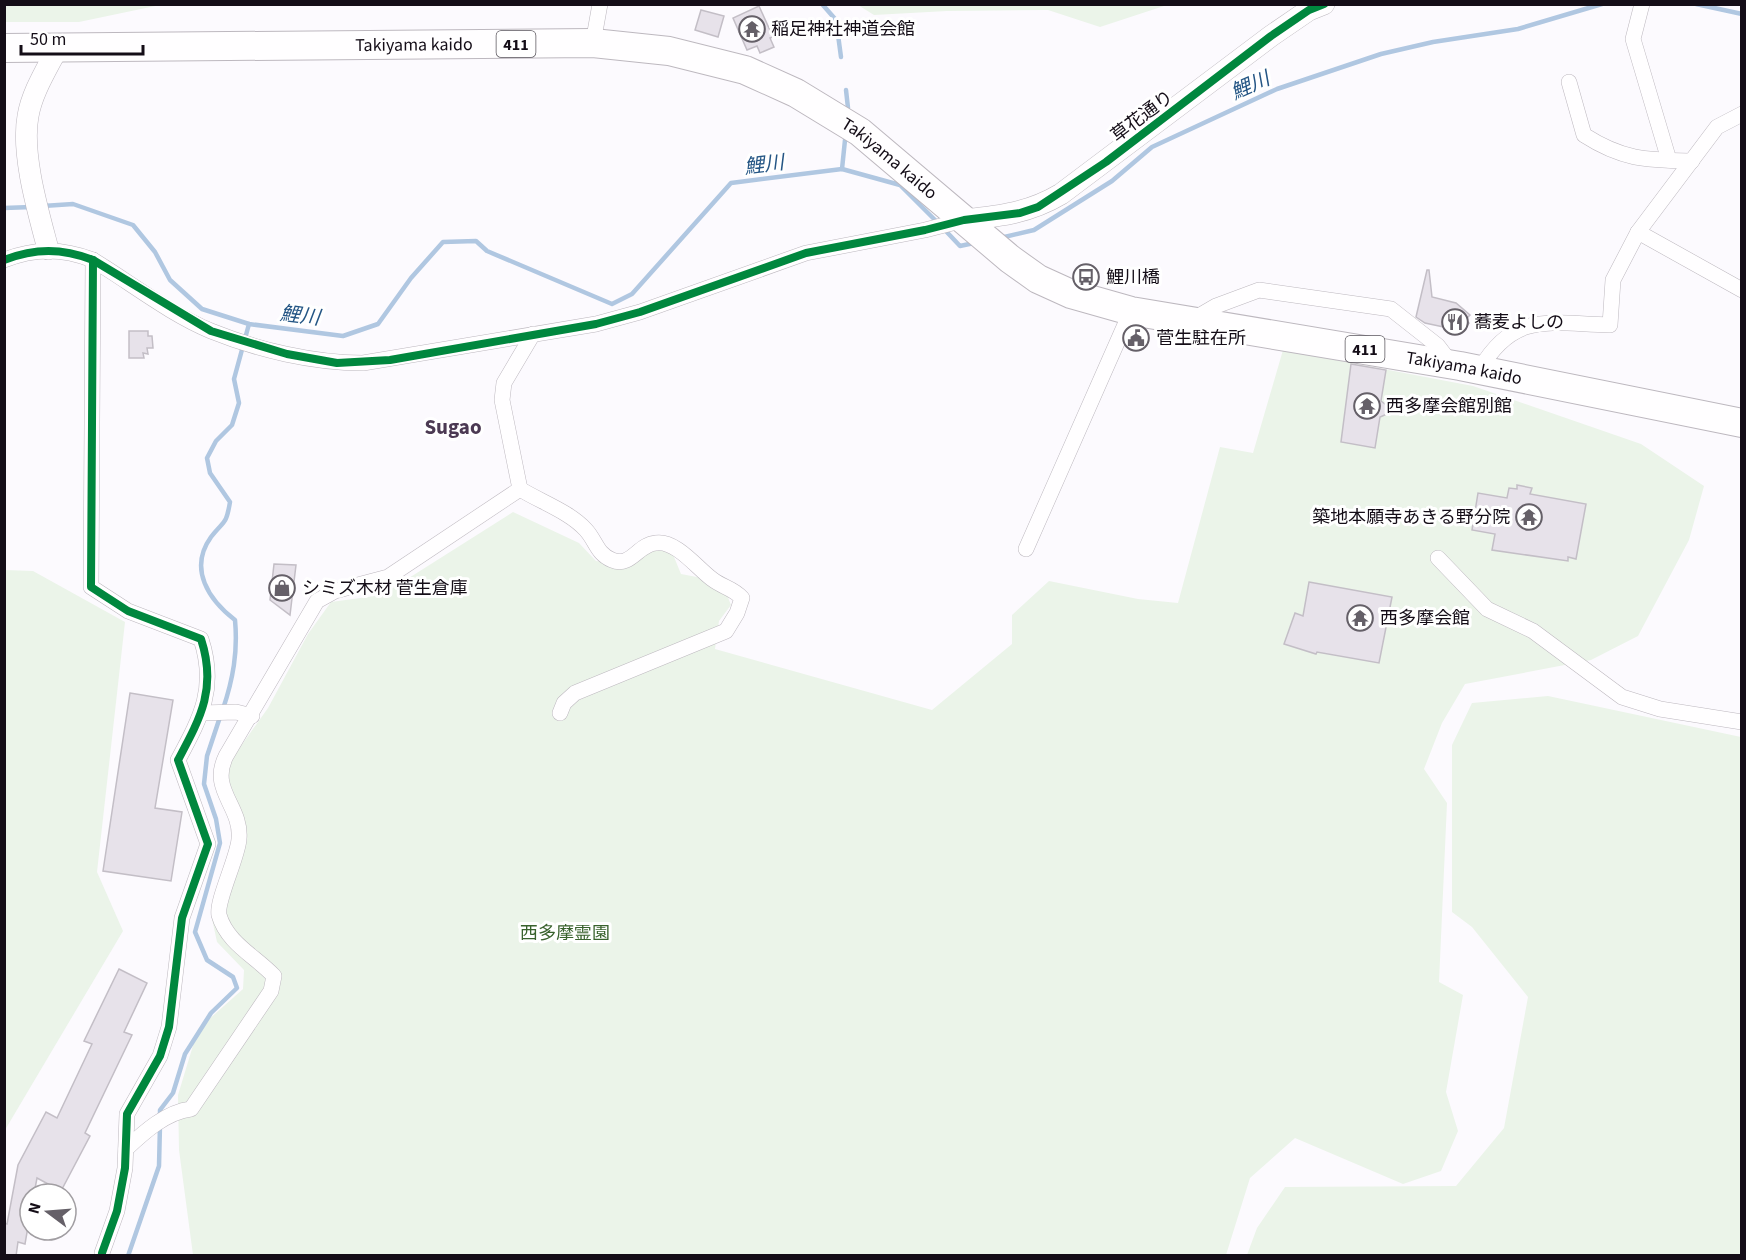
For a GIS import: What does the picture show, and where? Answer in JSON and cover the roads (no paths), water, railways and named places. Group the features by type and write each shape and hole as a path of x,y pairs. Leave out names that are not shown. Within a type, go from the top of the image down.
{"highway":[{"name":"Takiyama kaido","path":"4,48 593,43 669,51 745,70 796,93 860,132 962,224 1038,279 1108,306 1480,369 1742,423"}],"street":[{"path":"593,43 600,4"},
{"name":"草花通り","path":"962,224 1020,213 1038,207 1061,194 1271,36 1309,10 1324,4"},
{"path":"1641,8 1634,39 1669,160"},
{"path":"46,241 26,141 28,115 58,47"},
{"path":"1569,82 1584,135 1609,151 1641,159 1692,161"},
{"path":"1480,369 1491,350 1517,329 1538,324 1610,325 1613,280 1616,269 1638,232 1717,127 1742,114"},
{"path":"4,260 46,241 93,260 193,322 230,337 337,363 363,363 596,324 640,312 806,253 962,224"},
{"path":"1638,232 1742,290"},
{"path":"93,260 92,587 128,611 201,639 208,662 202,713 178,760 208,844 182,918 169,1027 160,1056 127,1114 126,1149 117,1211 102,1253"},
{"path":"1192,320 1216,306 1259,290 1391,309 1438,346 1453,365"},
{"path":"1026,549 1131,311"},
{"path":"533,334 504,383 502,400 520,489 579,523 588,532 601,555 626,562 647,545 658,542 676,549 714,581 734,589 742,598 737,613 726,631 575,693 564,702 560,713"},
{"path":"126,1149 142,1133 178,1110 191,1108 271,991 274,976 229,938 218,913 239,840 239,824 222,785 219,770 317,601 335,591 388,577 520,489"},
{"path":"1438,558 1487,609 1533,632 1622,698 1660,709 1742,722"},
{"path":"202,713 236,712 252,716"}],"waterway":[{"path":"822,4 836,20 841,57"},
{"name":"鯉川","path":"1000,238 1034,230 1112,181 1152,147 1277,89 1381,54 1433,42 1518,29 1602,4"},
{"name":"鯉川","path":"1696,4 1742,14"},
{"path":"846,90 848,108"},
{"path":"842,169 845,140"},
{"name":"鯉川","path":"43,206 73,204 133,225 155,252 170,280 202,309 249,324 343,336 378,324 411,278 443,242 476,241 487,251 612,304 632,294 731,183 842,169 900,185 937,222"},
{"name":"鯉川","path":"4,208 32,207"},
{"name":"鯉川","path":"943,228 960,246 974,243"},
{"path":"223,709 234,665 235,620 210,593 205,583 201,561 204,549 211,537 226,519 230,502 210,473 207,458 216,441 232,425 239,403 234,379 249,324"},
{"path":"160,1117 160,1110 173,1093 185,1054 211,1013 237,988 233,977 207,960 195,932 220,843 216,819 204,784 207,756 220,717"},
{"path":"128,1256 159,1166 160,1125"}],"place":[{"name":"稲足神社神道会館","path":"752,29"},
{"name":"鯉川橋","path":"1086,277"},
{"name":"蕎麦よしの","path":"1455,322"},
{"name":"菅生駐在所","path":"1136,338"},
{"name":"西多摩会館別館","path":"1367,406"},
{"name":"築地本願寺あきる野分院","path":"1529,517"},
{"name":"シミズ木材 菅生倉庫","path":"282,588"},
{"name":"西多摩会館","path":"1360,618"}],"district":[{"name":"Sugao","path":"453,427"}],"park label":[{"name":"西多摩霊園","path":"565,933"}]}
